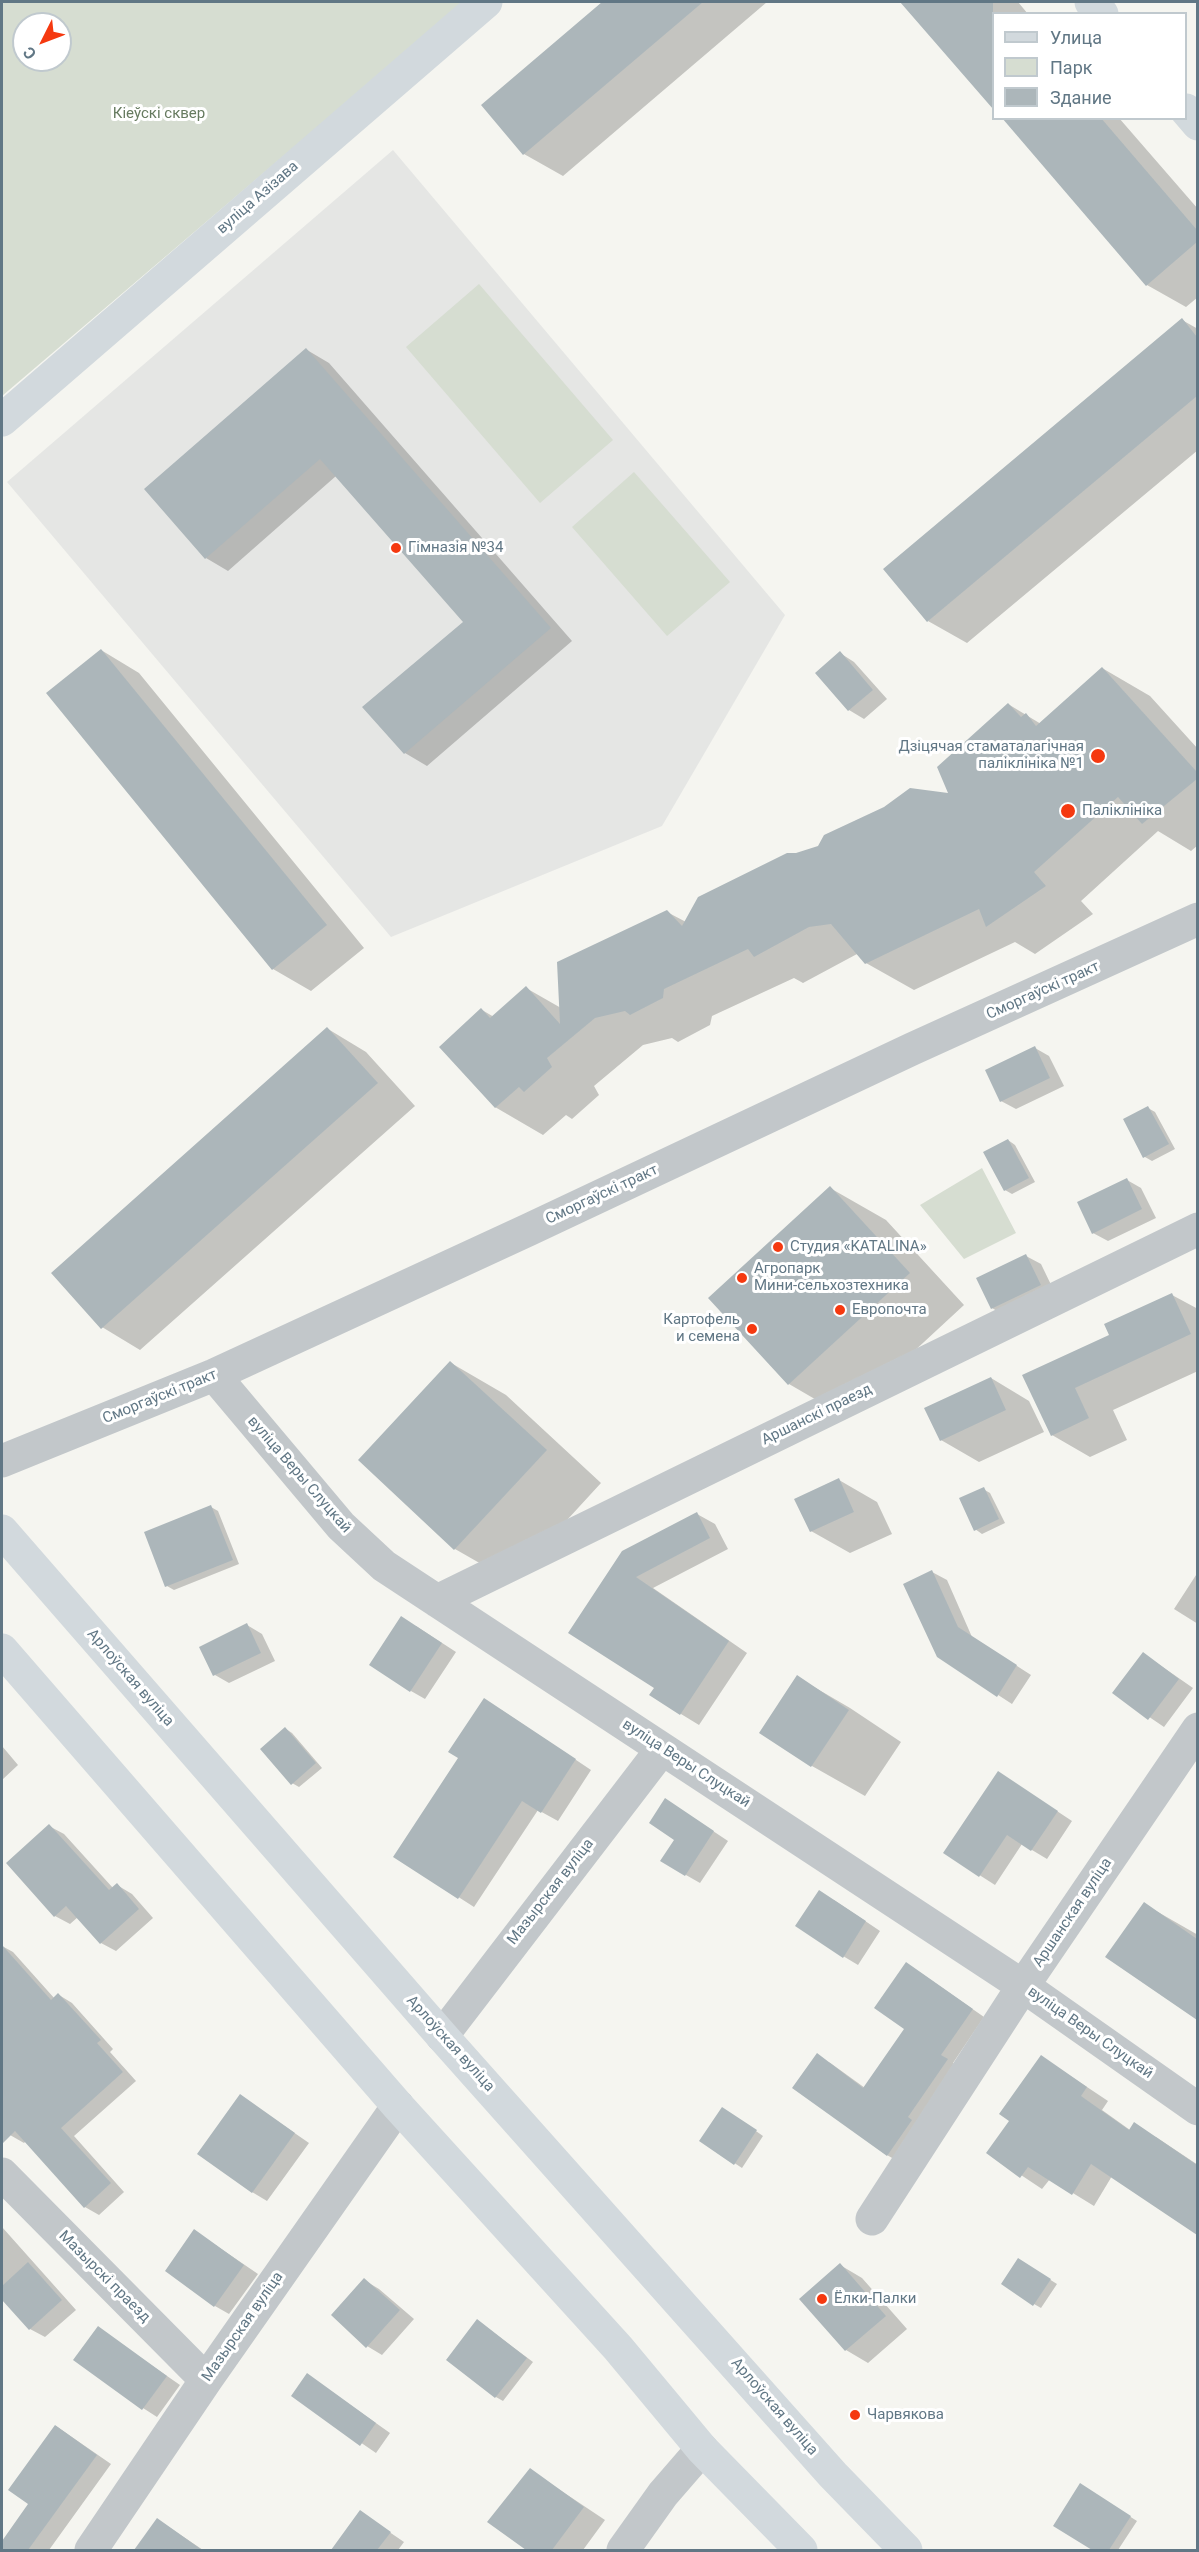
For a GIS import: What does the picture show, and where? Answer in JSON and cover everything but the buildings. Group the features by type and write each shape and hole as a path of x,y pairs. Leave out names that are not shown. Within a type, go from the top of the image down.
{"main road":[{"name":"вуліца Азізава","path":"2,420 486,2"},
{"path":"1187,112 1197,124"},
{"name":"Арлоўская вуліца","path":"2,1531 442,2036 833,2475 906,2550"},
{"path":"2,1650 398,2106 618,2348 702,2449 801,2550"}],"street":[{"name":"Сморгаўскі тракт","path":"2,1461 214,1375 912,1049 1197,920"},
{"name":"Аршанскі праезд","path":"437,1601 1197,1229"},
{"name":"вуліца Веры Слуцкай","path":"214,1375 341,1526 384,1566 1023,1986 1197,2109"},
{"name":"Аршанская вуліца","path":"872,2219 1023,1986 1197,1729"},
{"name":"Мазырская вуліца","path":"442,2036 662,1749"},
{"name":"Мазырская вуліца","path":"91,2550 206,2380 398,2106"},
{"name":"Мазырскі праезд","path":"2,2174 206,2380"},
{"path":"623,2550 663,2494 702,2449"}],"shaded area":[{"name":"Гімназія №34","path":"393,150 785,615 662,826 391,937 7,482"}],"green space":[{"name":"Кіеўскі сквер","path":"2,2 464,2 2,396"},
{"path":"479,284 613,440 540,503 406,347"},
{"path":"634,472 730,582 667,636 572,527"},
{"path":"982,1168 1016,1233 964,1259 920,1205"}],"place":[{"name":"Гімназія №34","path":"396,548"},
{"name":"Дзіцячая стаматалагічная паліклініка №1","path":"1098,756"},
{"name":"Паліклініка","path":"1068,811"},
{"name":"Студия «KATALINA»","path":"778,1247"},
{"name":"Агропарк Мини-сельхозтехника","path":"742,1278"},
{"name":"Европочта","path":"840,1310"},
{"name":"Картофель и семена","path":"752,1329"},
{"name":"Ёлки-Палки","path":"822,2299"},
{"name":"Чарвякова","path":"855,2415"}]}
